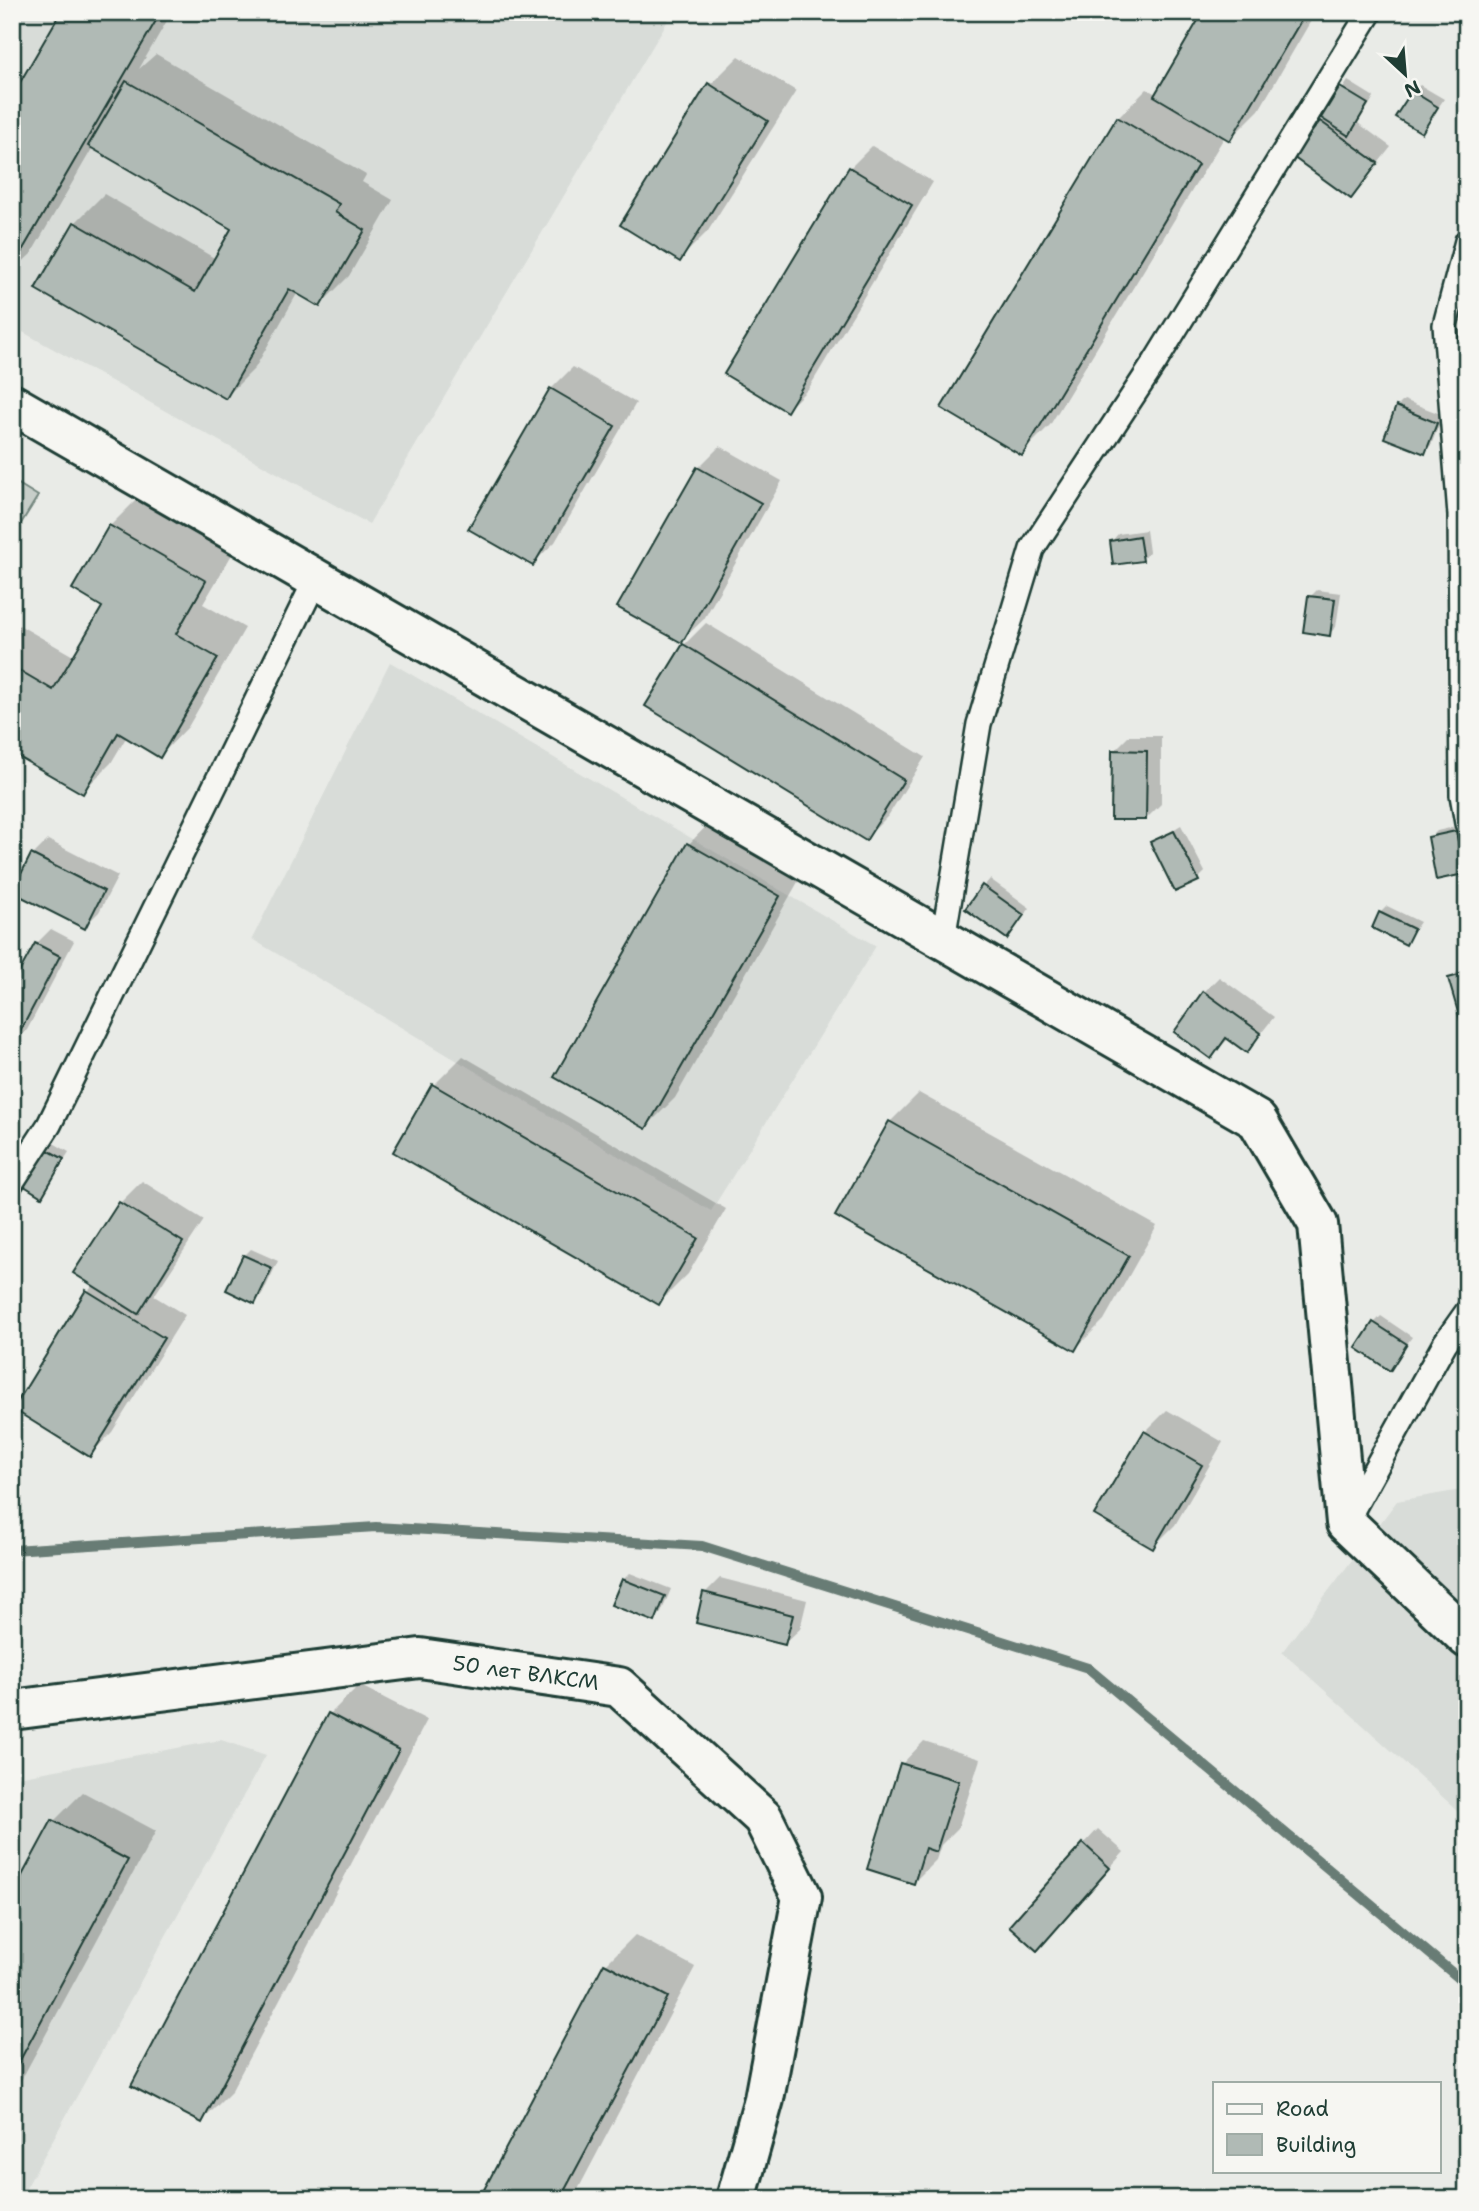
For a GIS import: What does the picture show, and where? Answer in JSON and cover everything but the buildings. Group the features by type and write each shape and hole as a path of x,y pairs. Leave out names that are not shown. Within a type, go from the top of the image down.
{"street":[{"path":"12,404 1257,1120 1318,1224 1346,1523 1467,1638"},
{"name":"50 лет ВЛКСМ","path":"12,1710 420,1658 619,1687 763,1818 802,1897 764,2099 736,2199"}],"lane":[{"path":"943,939 979,724 1032,549 1155,362 1370,12"},
{"path":"1467,241 1445,326 1460,515 1462,795 1467,822"},
{"path":"12,1182 49,1125 316,579"},
{"path":"1346,1523 1445,1343 1467,1312"}],"shaded area":[{"path":"12,12 673,12 369,524 12,326"},
{"path":"12,480 38,496 12,538"},
{"path":"390,662 876,946 711,1211 252,939"},
{"path":"1467,1489 1467,1819 1282,1652 1397,1501"},
{"path":"221,1740 266,1755 20,2199 12,2199 12,1778"}],"waterway":[{"path":"12,1550 376,1527 702,1546 1088,1668 1467,1985"}]}
